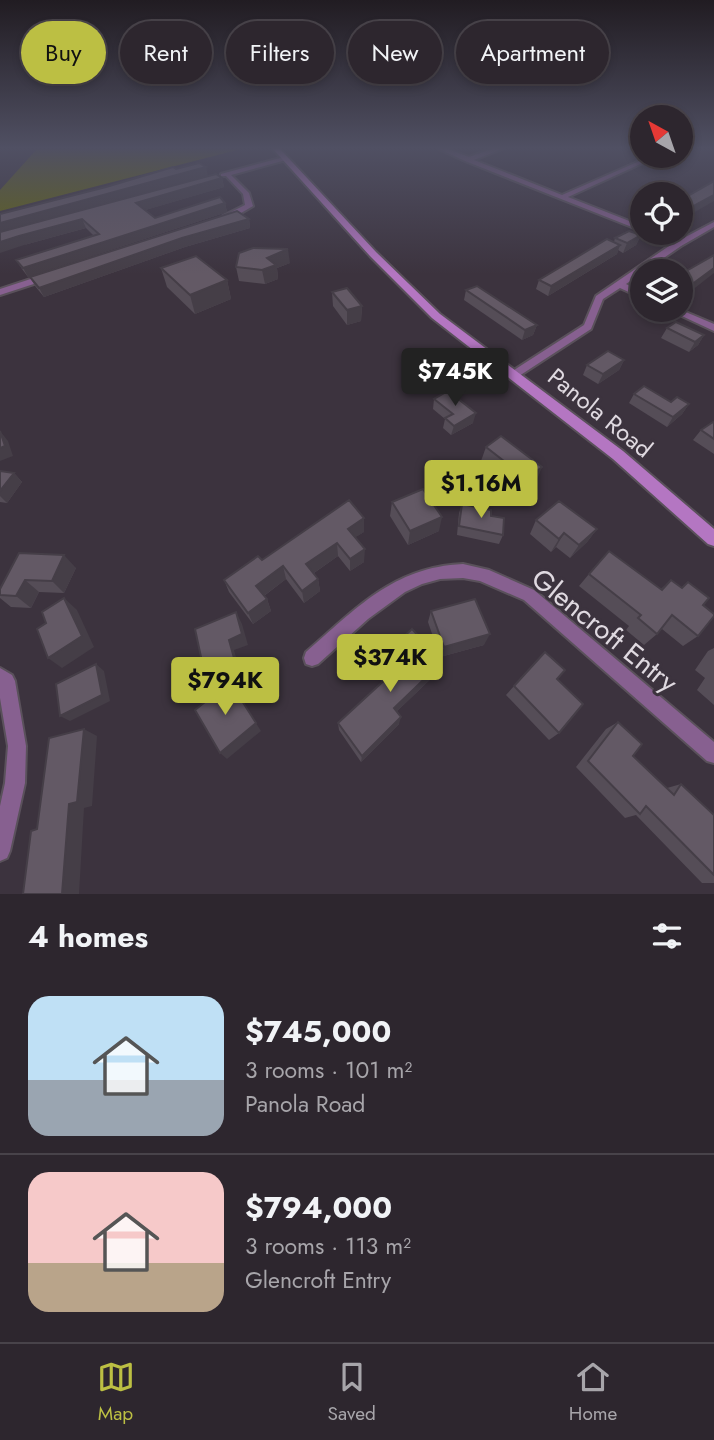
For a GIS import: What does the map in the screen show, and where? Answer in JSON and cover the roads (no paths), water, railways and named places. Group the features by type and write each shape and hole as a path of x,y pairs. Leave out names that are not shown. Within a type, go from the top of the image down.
{"main road":[{"name":"Panola Road","path":"314,191 436,316 618,455 714,539"}],"street":[{"path":"214,222 238,214 249,206 244,191"},
{"path":"546,191 630,224"},
{"path":"562,197 576,191"},
{"path":"693,236 714,224"},
{"path":"515,374 588,327 599,298 677,245"},
{"path":"0,292 56,273"},
{"path":"619,284 630,289"},
{"path":"693,319 714,328"},
{"name":"Glencroft Entry","path":"312,658 399,585 433,574 463,571 494,579 529,594 714,754"},
{"path":"0,677 6,681 17,746 15,783 0,851"}]}
